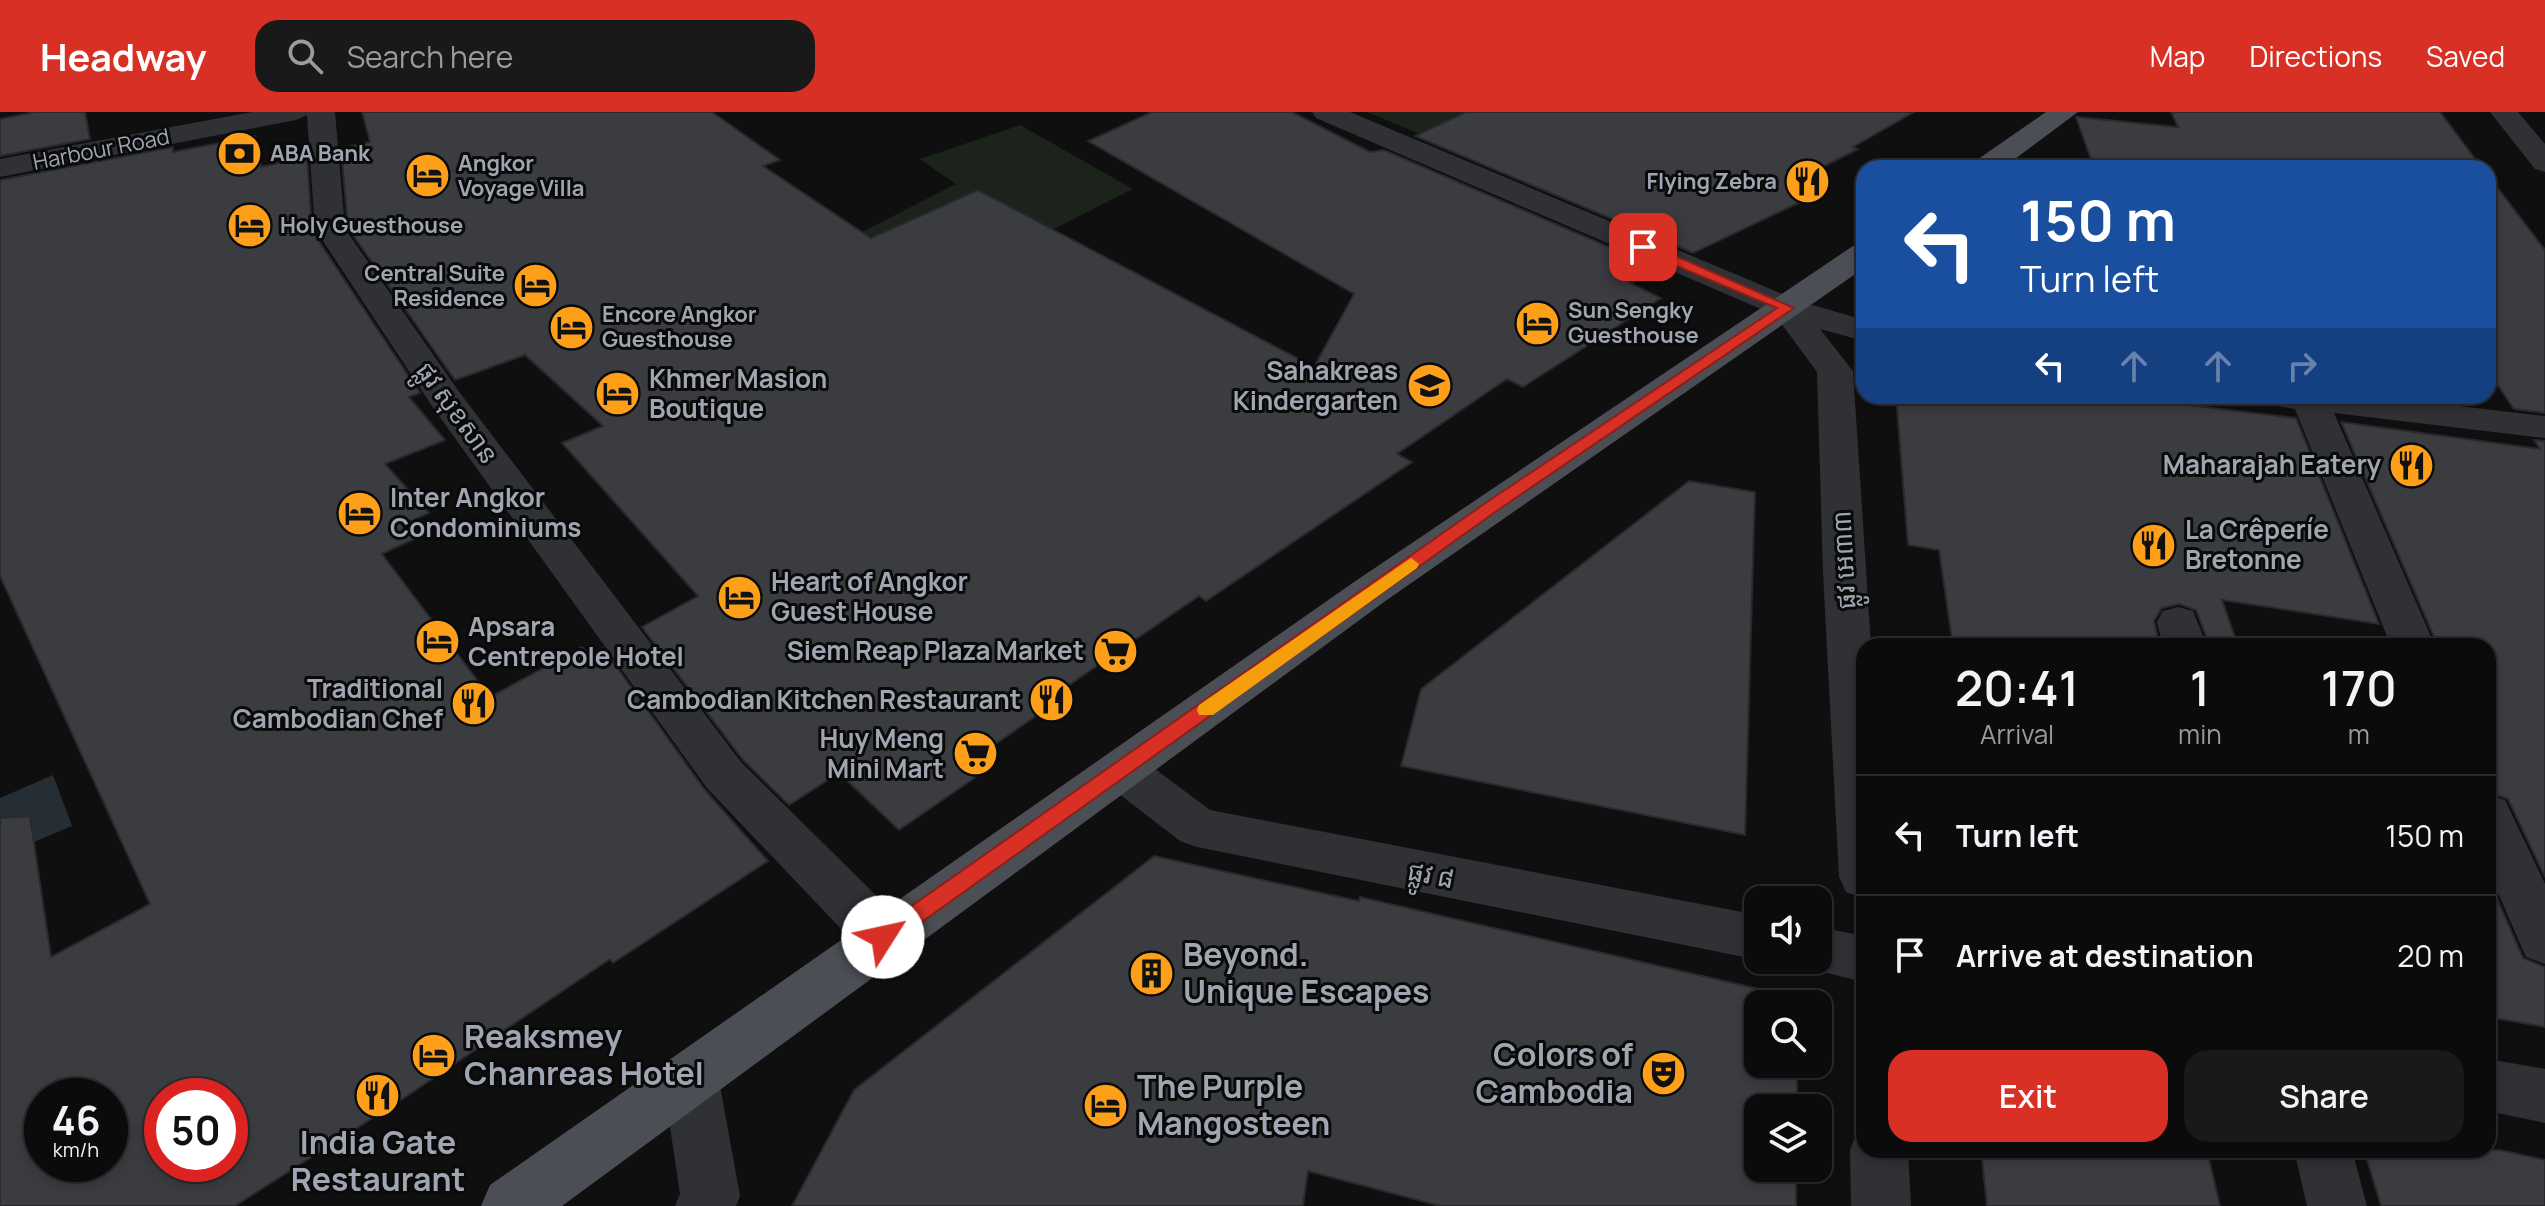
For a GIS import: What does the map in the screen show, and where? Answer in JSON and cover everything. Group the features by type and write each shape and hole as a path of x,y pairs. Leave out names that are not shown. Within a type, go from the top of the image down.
{"main road":[{"path":"1995,160 2064,112"},
{"path":"511,1206 691,1080 883,937 1492,506 1856,259"}],"street":[{"name":"Harbour Road","path":"0,168 296,112"},
{"name":"ផ្លូវ សុខសាន","path":"321,112 330,229 411,348 724,775 883,937"},
{"path":"1326,112 1787,308 1856,329"},
{"path":"2504,112 2545,163"},
{"name":"ផ្លូវ អេ៣៣","path":"1787,308 1835,371 1856,755"},
{"path":"2297,404 2409,638"},
{"path":"2346,404 2545,427"},
{"name":"ផ្លូវ ៨","path":"1122,770 1197,827 1744,935"},
{"path":"2496,832 2545,941"},
{"path":"1832,953 1856,957"},
{"path":"691,1080 710,1196 705,1206"},
{"path":"2496,1087 2545,1096"},
{"path":"1879,1158 1881,1206"},
{"path":"2325,1158 2337,1206"}],"shaded area":[{"path":"1367,112 1469,112 1427,137"},
{"path":"1020,125 1133,189 1030,241 891,276 850,238 956,184 920,159"},
{"path":"53,775 72,826 10,852 0,822 0,798"}],"building":[{"path":"35,112 85,112 90,139 0,156 0,119"},
{"path":"362,112 712,112 780,160 763,166 871,238 978,190 1314,367 1354,294 1088,141 1152,112 1292,112 1370,152 1384,150 1660,269 1630,283 1661,298 1523,387 1507,379 1397,454 1412,462 1206,601 1199,596 1043,703 1049,707 964,766 976,777 899,830 839,773 789,805 743,760 642,627 698,596 562,443 603,426 525,355 455,380 348,228 341,148 370,142"},
{"path":"1466,112 1914,112 1853,147 1858,149 1789,184 1815,195 1693,253 1415,136"},
{"path":"2171,112 2440,112 2476,160 2091,160 2076,117 2178,127"},
{"path":"255,136 261,167 307,156 312,231 420,393 409,397 445,440 385,464 429,513 402,525 414,539 382,554 490,697 582,647 590,655 603,648 705,790 768,861 613,963 610,959 407,1096 235,1206 0,1206 0,818 30,816 51,957 150,904 0,576 0,180 173,147 173,152"},
{"path":"2496,186 2545,250 2545,413 2514,409 2496,383"},
{"path":"1897,404 2180,404 2296,418 2379,624 2222,600 2235,638 2207,638 2196,610 2179,604 2162,608 2154,621 2158,638 1952,638 1939,550 1908,545"},
{"path":"2341,422 2540,449 2534,440 2545,441 2545,877 2508,799 2496,795 2496,638 2435,638"},
{"path":"1689,481 1755,492 1745,835 1401,766 1421,689"},
{"path":"1154,856 1359,901 1360,897 1763,990 1744,990 1744,1078 1797,1078 1797,1094 1744,1094 1744,1182 1796,1182 1796,1206 1440,1206 1308,1171 1303,1206 792,1206 854,1090"},
{"path":"2496,896 2523,958 2545,967 2545,1027 2496,1018"},
{"path":"2496,1150 2500,1150 2545,1160 2545,1206 2381,1206 2366,1158 2496,1158"},
{"path":"1982,1158 2209,1158 2220,1206 1987,1206"}],"slow traffic":[{"path":"1206,710 1411,564"}],"place":[{"name":"ABA Bank","path":"239,153"},
{"name":"Angkor Voyage Villa","path":"427,176"},
{"name":"Flying Zebra","path":"1808,181"},
{"name":"Holy Guesthouse","path":"249,225"},
{"name":"Central Suite Residence","path":"536,286"},
{"name":"Sun Sengky Guesthouse","path":"1537,323"},
{"name":"Encore Angkor Guesthouse","path":"571,327"},
{"name":"Sahakreas Kindergarten","path":"1429,386"},
{"name":"Khmer Masion Boutique","path":"618,394"},
{"name":"Maharajah Eatery","path":"2412,465"},
{"name":"Inter Angkor Condominiums","path":"359,513"},
{"name":"La Crêperíe Bretonne","path":"2154,545"},
{"name":"Heart of Angkor Guest House","path":"740,597"},
{"name":"Apsara Centrepole Hotel","path":"437,642"},
{"name":"Siem Reap Plaza Market","path":"1115,651"},
{"name":"Cambodian Kitchen Restaurant","path":"1052,700"},
{"name":"Traditional Cambodian Chef","path":"474,704"},
{"name":"Huy Meng Mini Mart","path":"975,754"},
{"name":"Beyond. Unique Escapes","path":"1152,973"},
{"name":"Reaksmey Chanreas Hotel","path":"433,1055"},
{"name":"Colors of Cambodia","path":"1664,1073"},
{"name":"India Gate Restaurant","path":"378,1096"},
{"name":"The Purple Mangosteen","path":"1106,1105"}],"route":[{"path":"883,937 1492,506 1787,308 1643,247"}]}
